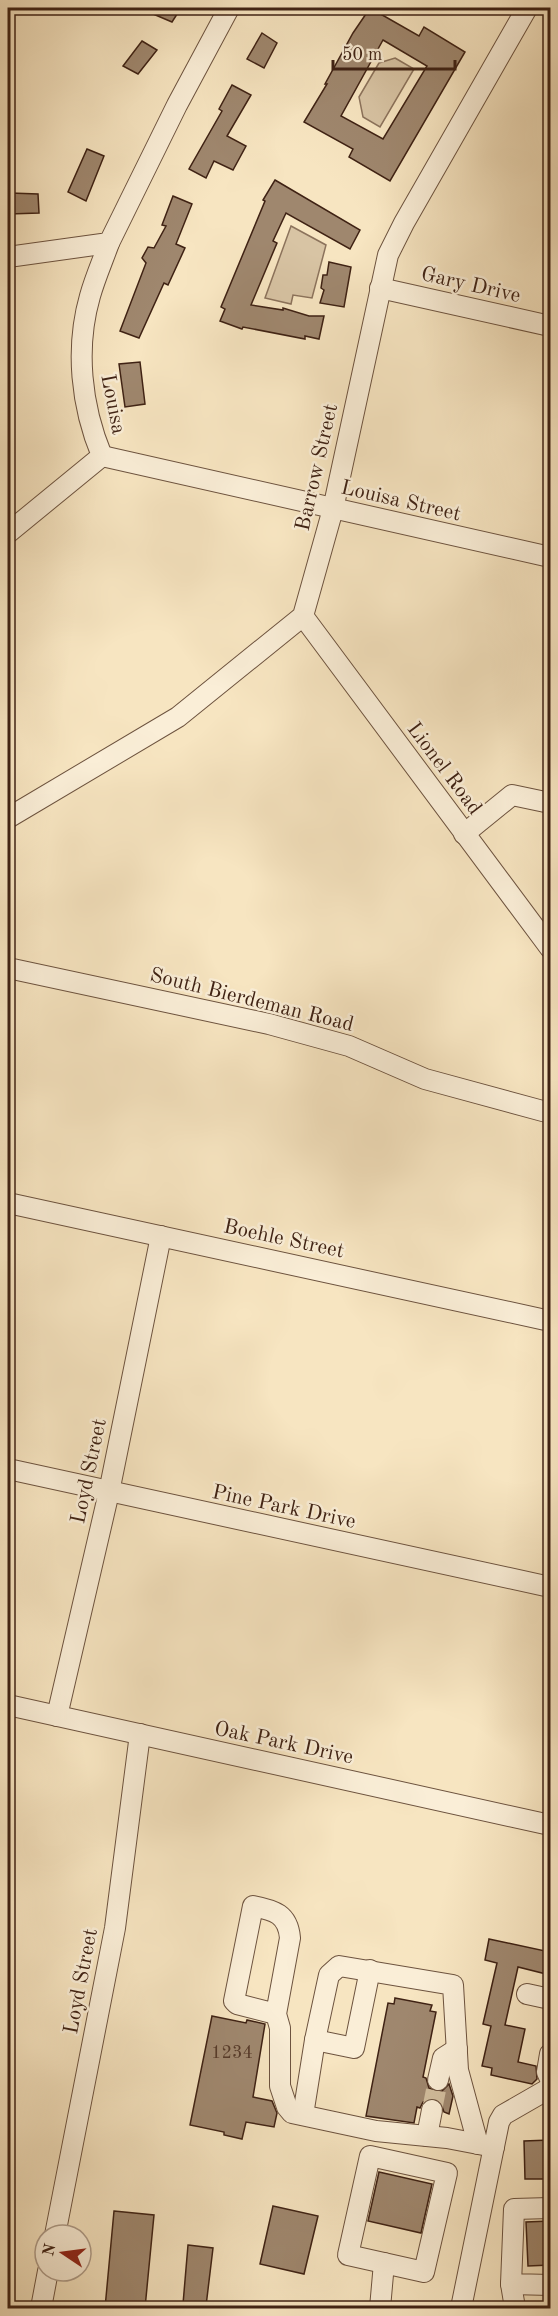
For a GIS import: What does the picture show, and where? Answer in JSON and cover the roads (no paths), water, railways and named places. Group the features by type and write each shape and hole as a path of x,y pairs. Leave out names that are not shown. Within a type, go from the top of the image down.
{"street":[{"name":"Louisa","path":"8,533 102,456 90,429 83,390 81,345 89,297 109,243 177,105 229,8"},
{"name":"Barrow Street","path":"303,616 333,509 388,255 527,8"},
{"path":"8,257 109,243"},
{"name":"Gary Drive","path":"380,288 550,326"},
{"name":"Louisa Street","path":"102,456 550,557"},
{"path":"8,818 178,717 303,616"},
{"name":"Lionel Road","path":"303,616 550,948"},
{"path":"464,834 512,795 550,803"},
{"name":"South Bierdeman Road","path":"8,968 269,1024 349,1046 425,1079 550,1113"},
{"name":"Boehle Street","path":"8,1203 550,1321"},
{"name":"Loyd Street","path":"57,1716 109,1492 161,1236"},
{"name":"Pine Park Drive","path":"8,1469 550,1587"},
{"name":"Oak Park Drive","path":"8,1705 550,1825"},
{"name":"Loyd Street","path":"57,2223 115,1928 140,1734"},
{"path":"276,2014 237,2004 234,2001 253,1906 274,1911 289,1928 290,1938 276,2014 280,2028 280,2086 287,2108 292,2113 376,2131 486,2145"},
{"path":"303,2115 315,2040 329,1975 339,1966 370,1970 453,1985 458,2070 486,2145"},
{"path":"315,2040 354,2048 370,1970"},
{"path":"527,1994 550,1999"},
{"path":"438,2080 443,2058 457,2049"},
{"path":"550,2054 547,2072 550,2079"},
{"path":"461,2308 486,2145 503,2115 550,2088"},
{"path":"427,2136 432,2110"},
{"path":"370,2156 447,2172 424,2272 384,2263 348,2255 370,2156"},
{"path":"515,2308 511,2284 514,2209 550,2208"},
{"path":"380,2308 384,2263"},
{"path":"41,2308 46,2283"},
{"path":"511,2284 550,2285"}],"tunnel":[{"path":"432,2110 438,2080"}]}
